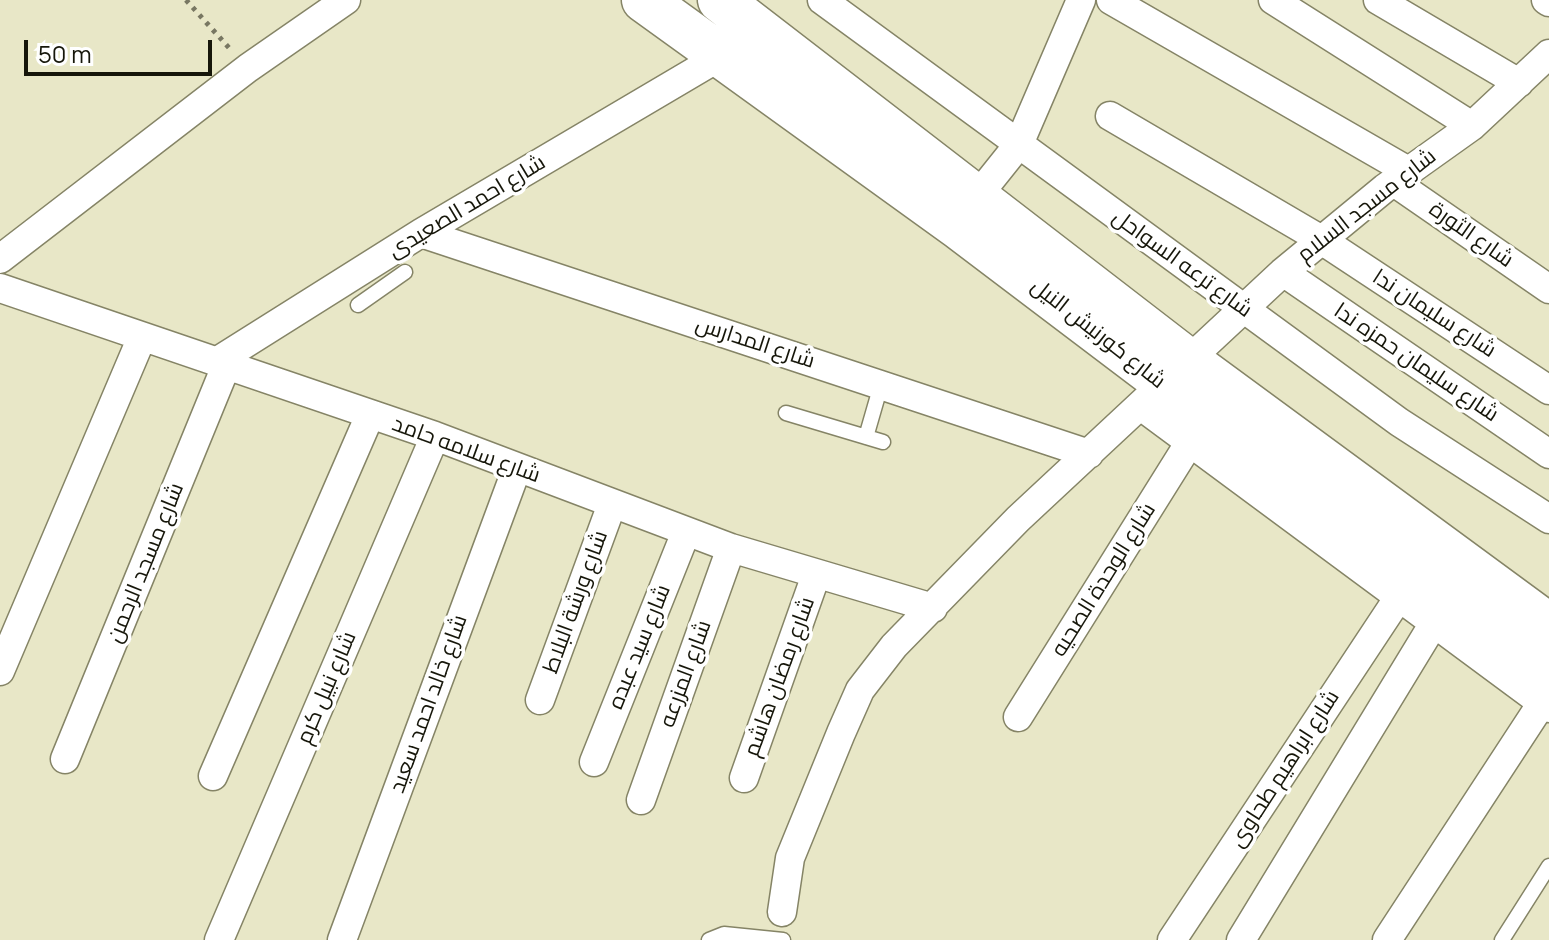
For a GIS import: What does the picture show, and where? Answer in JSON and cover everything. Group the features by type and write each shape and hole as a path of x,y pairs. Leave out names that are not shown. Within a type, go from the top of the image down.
{"main road":[{"name":"شارع كورنيش النيل","path":"644,0 960,228 1163,383 1547,695"},
{"name":"شارع كورنيش النيل","path":"720,0 975,199 1163,383 1549,626"}],"street":[{"path":"0,259 248,68 346,0"},
{"name":"شارع ترعه السواحل","path":"822,0 1399,422 1549,519"},
{"path":"975,199 1019,144 1081,0"},
{"name":"شارع الثورة","path":"1111,0 1401,176 1549,289"},
{"path":"1273,0 1472,126"},
{"path":"1378,0 1519,83"},
{"name":"شارع مسجد السلام","path":"782,912 790,858 860,690 894,646 1018,519 1283,272 1401,176 1472,126 1549,54"},
{"name":"شارع احمد الصعيدى","path":"221,364 382,273 421,233 721,56"},
{"name":"شارع سليمان ندا","path":"1110,116 1320,239 1549,390"},
{"name":"شارع المدارس","path":"421,233 1089,454"},
{"name":"شارع سليمان حمزه ندا","path":"1283,272 1549,454"},
{"name":"شارع سلامه حامد","path":"0,288 435,436 731,548 933,608"},
{"path":"0,671 142,337"},
{"name":"شارع مسجد الرحمن","path":"65,759 221,364"},
{"path":"1163,383 1190,442 1434,623 1547,695 1387,940"},
{"path":"213,776 370,415"},
{"name":"شارع نبيل كرم","path":"219,940 435,436"},
{"name":"شارع الوحدة الصحيه","path":"1018,717 1190,442"},
{"name":"شارع خالد احمد سعيد","path":"342,940 517,468"},
{"name":"شارع ورشة البلاط","path":"540,700 612,504"},
{"name":"شارع سيد عبده","path":"594,762 686,532"},
{"name":"شارع المزرعه","path":"641,800 731,548"},
{"name":"شارع رمضان هاشم","path":"744,778 816,575"},
{"name":"شارع ابراهيم طحاوى","path":"1172,940 1399,597"},
{"path":"1241,940 1434,623"}],"lane":[{"path":"358,305 382,273 405,272"},
{"path":"866,437 881,385"},
{"path":"786,413 883,442"},
{"path":"1502,940 1549,866"},
{"path":"709,940 724,934 785,940 782,912"}],"path":[{"path":"186,0 248,68"}]}
